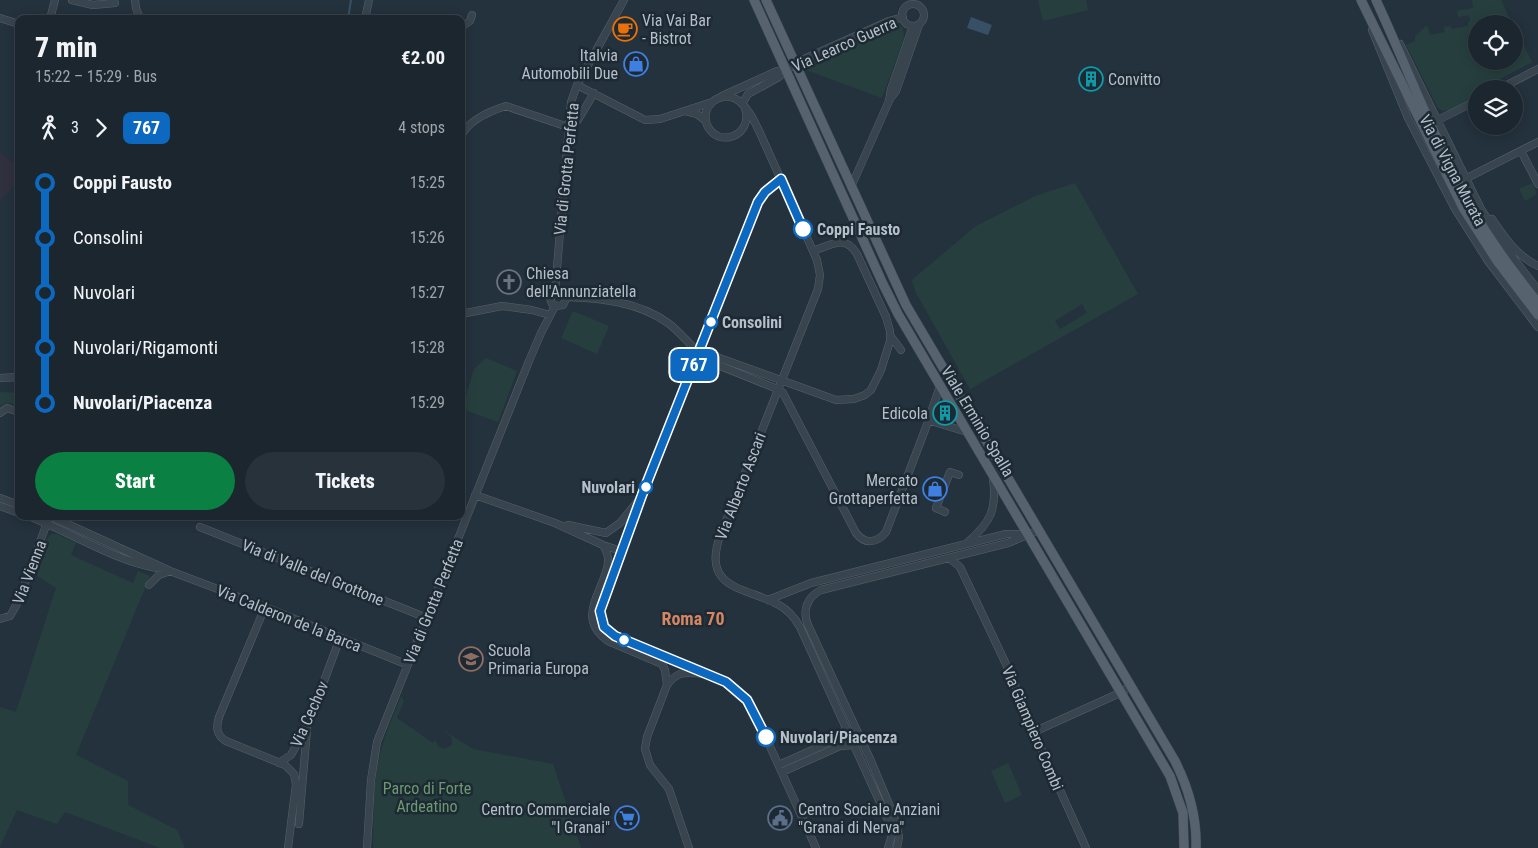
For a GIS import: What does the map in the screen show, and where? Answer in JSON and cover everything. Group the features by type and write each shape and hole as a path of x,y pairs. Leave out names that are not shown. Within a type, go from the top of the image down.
{"main road":[{"name":"Viale Erminio Spalla","path":"754,0 892,304 1122,692 1173,782 1183,813 1184,848"},
{"name":"Viale Erminio Spalla","path":"766,0 913,318 1176,761 1185,781 1194,813 1196,848"},
{"name":"Via di Vigna Murata","path":"1361,0 1463,208 1497,261 1537,316"},
{"name":"Via di Vigna Murata","path":"1376,0 1424,112 1462,191 1490,238 1538,303"}],"street":[{"path":"51,15 55,0"},
{"path":"72,0 93,5 116,3"},
{"path":"135,0 139,15"},
{"path":"366,15 369,0"},
{"name":"Via di Grotta Perfetta","path":"566,297 564,304 559,307 550,302 550,298 555,291 571,102 577,85 624,0"},
{"path":"845,200 853,191 889,101 891,89 916,26 923,20 924,13 918,5 908,6 903,12 903,17 907,24 916,26"},
{"name":"Via di Vigna Murata","path":"1381,12 1403,50 1475,198 1511,254 1538,290"},
{"path":"465,24 470,21 472,15"},
{"name":"Via Learco Guerra","path":"744,106 748,94 776,78 795,64 889,21 903,17"},
{"path":"0,18 15,23"},
{"path":"1517,80 1538,69"},
{"name":"Via Learco Guerra","path":"721,97 776,71 786,70"},
{"path":"577,85 645,120 657,120 712,102 721,97 732,97 744,106 746,123 738,134"},
{"path":"465,128 472,122 506,106 568,127 578,120 594,93"},
{"path":"706,121 707,110 712,102"},
{"path":"1438,120 1468,104"},
{"name":"Via Alberto Ascari","path":"744,106 757,127 820,268 819,284 782,381 781,393 720,536 716,555 717,567 726,581 737,589 780,605 794,617 827,677 839,690 898,826 900,837 897,848"},
{"path":"685,111 697,114 706,121 710,130 719,136 729,138 747,131 754,133 768,151"},
{"path":"1465,179 1538,142"},
{"path":"1521,150 1538,184"},
{"path":"667,685 664,666 654,655 615,636 604,627 600,619 600,608 642,495 758,202 765,192 781,179"},
{"path":"1475,198 1484,206 1511,246 1524,258 1538,266"},
{"path":"699,354 833,399 842,401 867,394 873,388 889,347 890,335 886,317 853,247 846,242 839,242 813,251"},
{"path":"555,291 561,291 566,297 582,297 624,303 637,308 667,322 699,354 781,393 859,536 867,541 872,542 879,539 886,532 940,386"},
{"path":"465,313 502,306 532,310 550,315"},
{"name":"Via di Grotta Perfetta","path":"367,848 370,786 375,750 380,734 528,361 555,306"},
{"name":"Via di Vigna Murata","path":"1537,316 1538,327"},
{"path":"890,335 901,350"},
{"path":"0,378 15,377"},
{"path":"0,413 7,408 15,411"},
{"path":"928,420 967,432"},
{"path":"945,512 935,511 951,470 959,475"},
{"path":"965,544 984,527 990,517 995,494 992,475"},
{"path":"555,523 606,533 620,523 642,495"},
{"path":"475,496 555,523 602,545 621,551"},
{"path":"0,498 15,504"},
{"path":"0,506 15,512"},
{"name":"Via Vienna","path":"0,619 10,616 14,610 49,520"},
{"name":"Via Calderon de la Barca","path":"51,520 133,563 170,571 408,665"},
{"name":"Via di Valle del Grottone","path":"200,527 427,618"},
{"path":"838,576 840,585 1008,542 1038,530"},
{"path":"768,600 806,584 1006,534 1028,534"},
{"path":"602,545 607,551 610,581"},
{"path":"1042,557 1051,551"},
{"name":"Via Giampiero Combi","path":"950,558 960,567 1005,662 1033,727 1038,730 1036,737 1086,848"},
{"path":"608,564 592,613 595,626 600,635 608,641 710,674 726,682 747,700 816,848"},
{"path":"873,568 875,576"},
{"path":"149,585 159,575 170,571"},
{"name":"Via Alberto Ascari","path":"840,585 817,592 807,604 805,616 846,728 877,795 891,831 892,837 888,848"},
{"name":"Via Cechov","path":"265,607 219,717 217,730 220,736 228,742 279,763 291,755 308,724 340,638"},
{"path":"689,848 669,789 650,765 645,749 647,737 667,685 673,677 682,673 710,674"},
{"path":"1038,730 1122,692 1130,683"},
{"path":"288,848 297,810 308,724"},
{"path":"780,768 837,738 846,728"},
{"path":"780,768 840,746 854,745"},
{"path":"279,763 289,768 296,779 299,824"},
{"path":"870,783 879,780"}],"shaded area":[{"path":"971,17 992,25 988,35 967,28"},
{"path":"0,152 15,164 15,185 0,200"}],"green space":[{"path":"1038,0 1086,0 1088,10 1043,21"},
{"path":"1472,0 1501,0 1508,15 1468,15 1458,17 1457,11 1473,8"},
{"path":"895,23 903,28 904,38 882,98 806,70 808,64"},
{"path":"1426,26 1430,35 1445,32 1444,27 1451,26 1452,29 1468,26 1468,70 1517,70 1498,80 1468,80 1468,102 1447,111 1438,108 1406,45 1415,41 1415,36"},
{"path":"1523,44 1532,62 1523,67"},
{"path":"1075,183 1138,294 970,389 915,291 912,280 976,226 1035,196","holes":["1082,304 1087,313 1060,329 1055,321"]},
{"path":"1532,183 1537,193 1525,201 1519,189"},
{"path":"573,311 609,326 597,354 561,338"},
{"path":"486,358 517,371 498,422 465,410 465,399 474,369"},
{"path":"0,392 15,393 15,404 9,403 0,406"},
{"path":"52,534 57,534 76,543 71,555 133,583 138,571 150,576 76,755 128,781 128,805 177,830 185,848 160,848 65,812 57,824 17,810 0,846 0,707 16,712 56,588 36,575 48,537"},
{"name":"Parco di Forte Ardeatino","path":"401,696 404,701 397,718 433,743 435,740 439,747 444,749 452,745 452,738 443,730 473,749 553,764 581,848 373,848 374,799 378,763 385,737"},
{"path":"1008,763 1022,795 1005,803 991,771"}],"waterway":[{"path":"349,15 351,0"}],"bus line":[{"name":"767","path":"766,737 749,703 732,686 716,676 609,633 600,619 600,611 601,603 642,495 758,202 765,192 781,179 803,229"}],"place":[{"name":"Via Vai Bar - Bistrot","path":"625,29"},
{"name":"Italvia Automobili Due","path":"636,64"},
{"name":"Convitto","path":"1091,79"},
{"name":"Coppi Fausto","path":"803,229"},
{"name":"Chiesa dell'Annunziatella","path":"509,282"},
{"name":"Consolini","path":"711,322"},
{"name":"Edicola","path":"945,413"},
{"name":"Nuvolari","path":"646,487"},
{"name":"Mercato Grottaperfetta","path":"935,489"},
{"name":"Scuola Primaria Europa","path":"471,659"},
{"name":"Nuvolari/Piacenza","path":"766,737"},
{"name":"Centro Commerciale \"I Granai\"","path":"627,818"},
{"name":"Centro Sociale Anziani \"Granai di Nerva\"","path":"780,818"}],"district":[{"name":"Roma 70","path":"693,619"}]}
